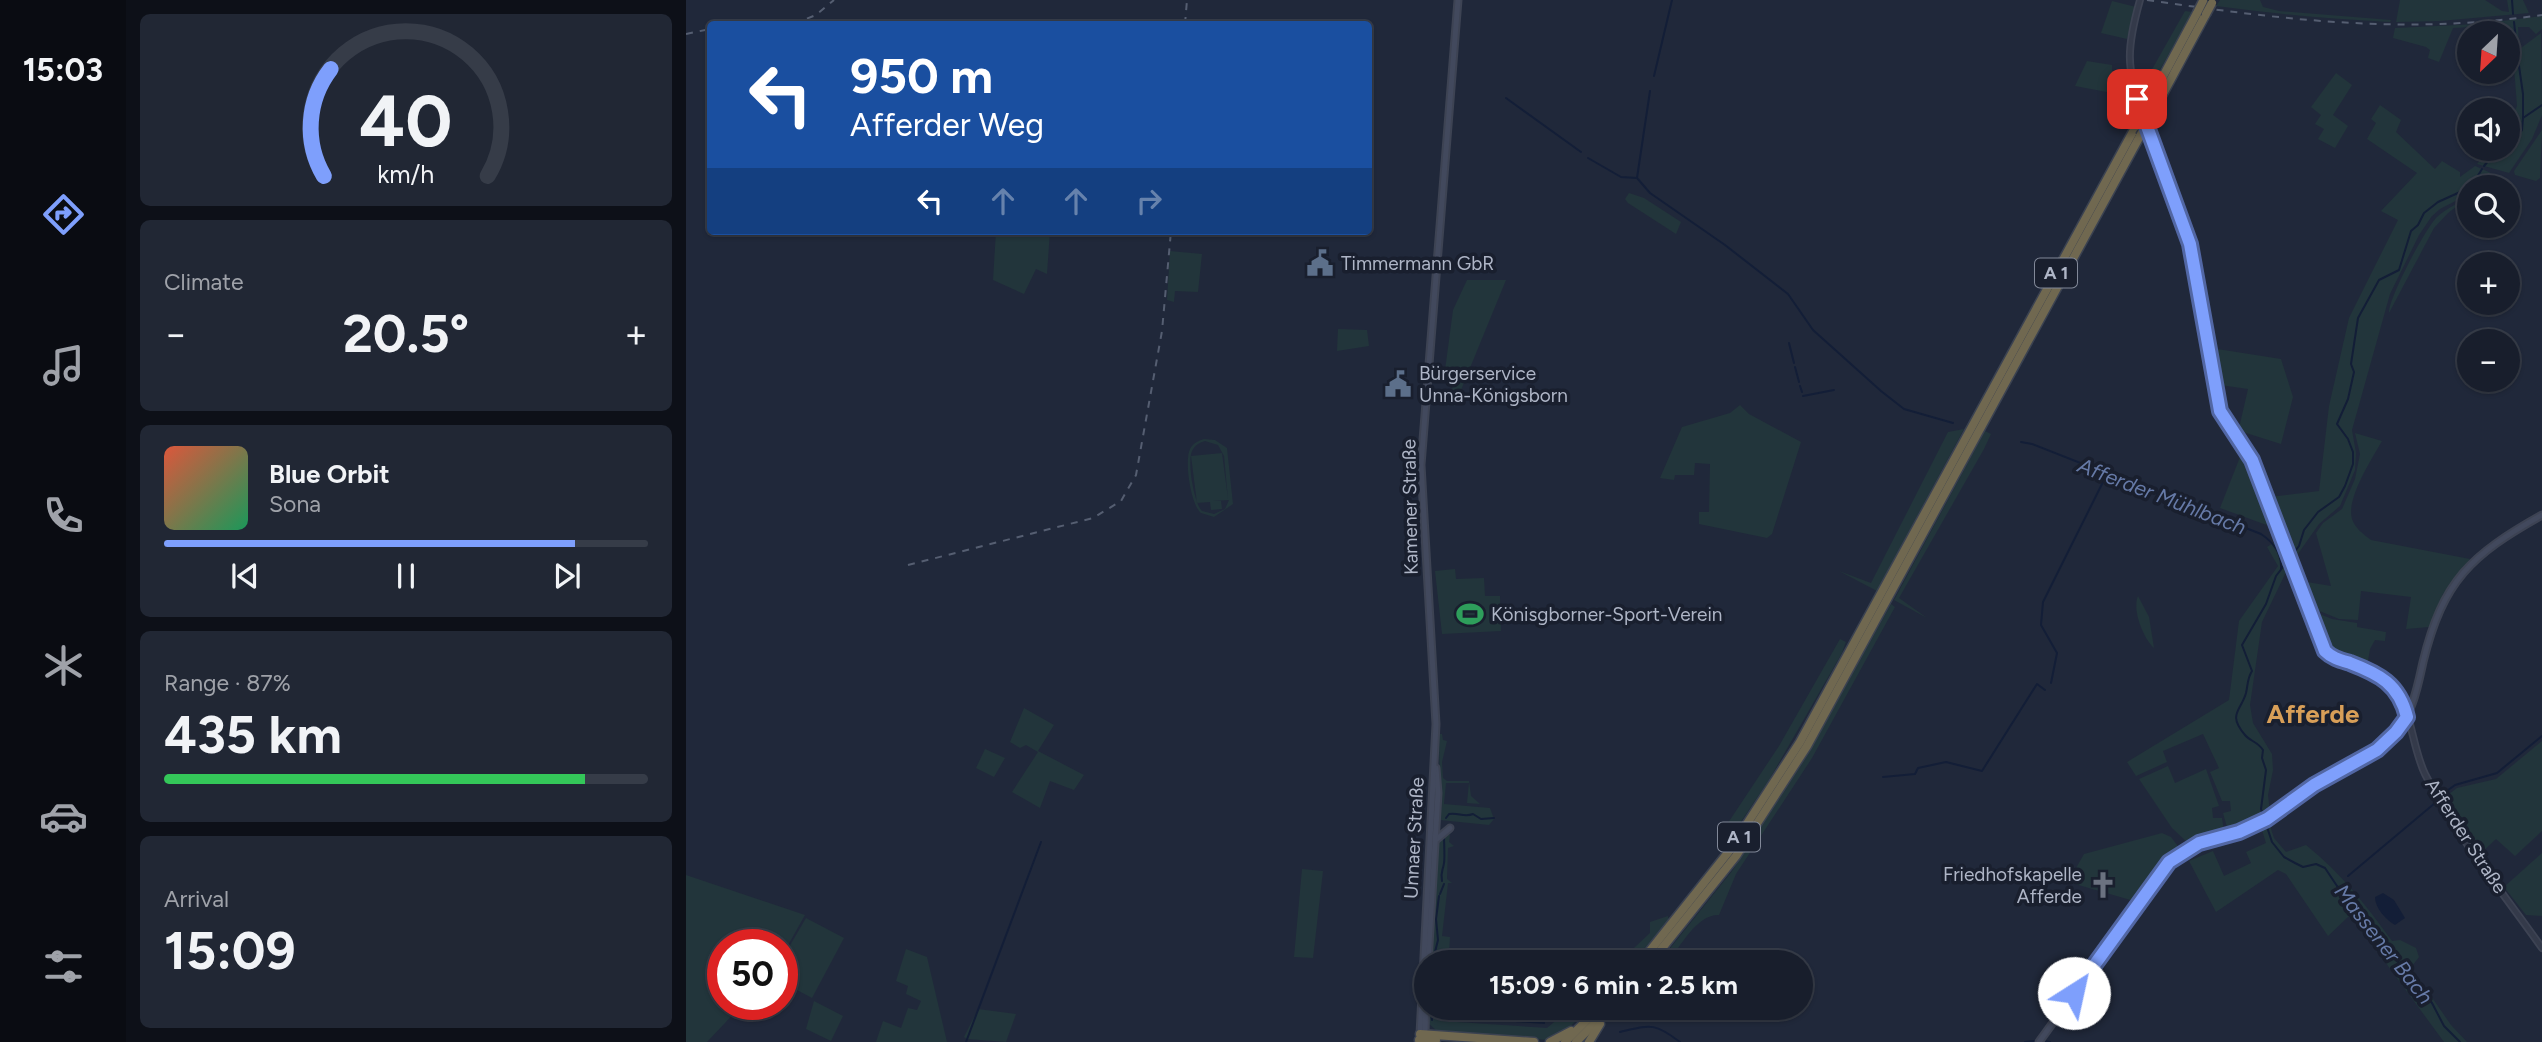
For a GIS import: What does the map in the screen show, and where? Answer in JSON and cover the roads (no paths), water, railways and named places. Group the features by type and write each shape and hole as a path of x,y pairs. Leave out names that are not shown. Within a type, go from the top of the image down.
{"highway":[{"name":"A 1","path":"1661,950 1707,895 1766,812 1814,734 1887,591 2150,118 2208,1"},
{"name":"A 1","path":"1980,421 2136,126 2202,13"},
{"name":"A 1","path":"1650,950 1701,889 1765,799 1879,607"},
{"path":"1550,1042 1586,1020"},
{"path":"1565,1042 1587,1020"},
{"path":"1576,1042 1598,1020"},
{"path":"1589,1042 1603,1020"},
{"path":"1421,1036 1439,1041 1498,1042"},
{"path":"1421,1036 1535,1042"}],"main road":[{"name":"Kamener Straße","path":"1434,762 1435,705 1421,465 1458,0"},
{"path":"2039,1042 2169,862 2199,843 2267,819 2314,785 2377,750 2396,732 2407,717 2432,630 2444,600 2458,577 2503,537 2542,515"},
{"name":"Unnaer Straße","path":"1421,1036 1437,784 1434,762"},
{"name":"Unnaer Straße","path":"1429,950 1435,841 1433,824"},
{"path":"1435,841 1450,828"},
{"path":"1421,1036 1423,1020"}],"street":[{"name":"Afferder Straße","path":"2140,0 2129,43 2130,77 2190,244 2221,415 2248,452 2325,651 2332,657 2383,676 2395,688 2407,717 2420,764 2438,798 2461,836 2542,947"}],"water":[{"path":"2383,893 2394,900 2405,918 2395,925 2377,905 2375,897"},
{"path":"1545,1020 1545,1024 1501,1021"}],"waterway":[{"name":"Afferder Mühlbach","path":"1654,76 1672,0"},
{"path":"2512,0 2513,14"},
{"path":"2520,73 2523,118"},
{"name":"Afferder Mühlbach","path":"1650,91 1637,178 1650,193 1725,245 1788,294 1813,330 1904,409 1953,423"},
{"path":"1506,98 1581,152"},
{"name":"Massener Bach","path":"2520,132 2523,118 2542,105"},
{"path":"1588,158 1621,177 1637,178"},
{"name":"Massener Bach","path":"2484,166 2488,161"},
{"name":"Massener Bach","path":"2478,175 2482,169"},
{"name":"Massener Bach","path":"2457,193 2438,202 2424,213 2418,225 2411,231 2399,270 2379,280 2358,318 2351,364 2354,372 2348,399 2337,424 2348,439 2353,452 2353,464 2339,497 2318,512 2304,530 2299,546 2276,576 2266,604 2242,645 2252,671 2236,717 2245,735 2263,750 2262,758 2266,770 2261,809 2272,842 2284,857 2303,867 2316,864 2325,868 2432,1003 2444,1026 2460,1042"},
{"path":"1789,343 1794,363"},
{"path":"1795,367 1799,382"},
{"path":"1800,386 1802,392"},
{"path":"1803,396 1834,390"},
{"name":"Afferder Mühlbach","path":"2021,442 2261,534 2276,549 2281,569"},
{"path":"2051,683 2057,653 2041,625 2043,602 2107,474"},
{"path":"1883,777 1915,774 1918,768 1946,762 1982,771 2037,684 2045,690"},
{"path":"2444,793 2455,785 2497,773 2542,736"},
{"path":"2348,876 2435,803"},
{"path":"1446,818 1449,814 1473,814 1481,819 1494,818"},
{"path":"1442,881 1444,837"},
{"path":"966,1042 1041,842"},
{"path":"1440,894 1444,884"},
{"path":"1436,950 1439,896"},
{"path":"1620,1032 1658,1028 1680,1042"},
{"path":"2025,1042 2035,1041"},
{"path":"2045,1041 2050,1042"}],"railway":[{"path":"801,21 816,15 834,0"},
{"path":"1185,21 1187,0"},
{"path":"2147,0 2296,19 2392,24 2441,24 2542,15"},
{"path":"686,34 707,30"},
{"path":"908,565 1093,518 1121,501 1136,475 1162,331 1171,235"}],"place":[{"name":"Timmermann GbR","path":"1320,263"},
{"name":"Bürgerservice Unna-Königsborn","path":"1398,384"},
{"name":"Könisgborner-Sport-Verein","path":"1470,614"},
{"name":"Friedhofskapelle Afferde","path":"2103,885"}],"district":[{"name":"Afferde","path":"2313,714"}]}
